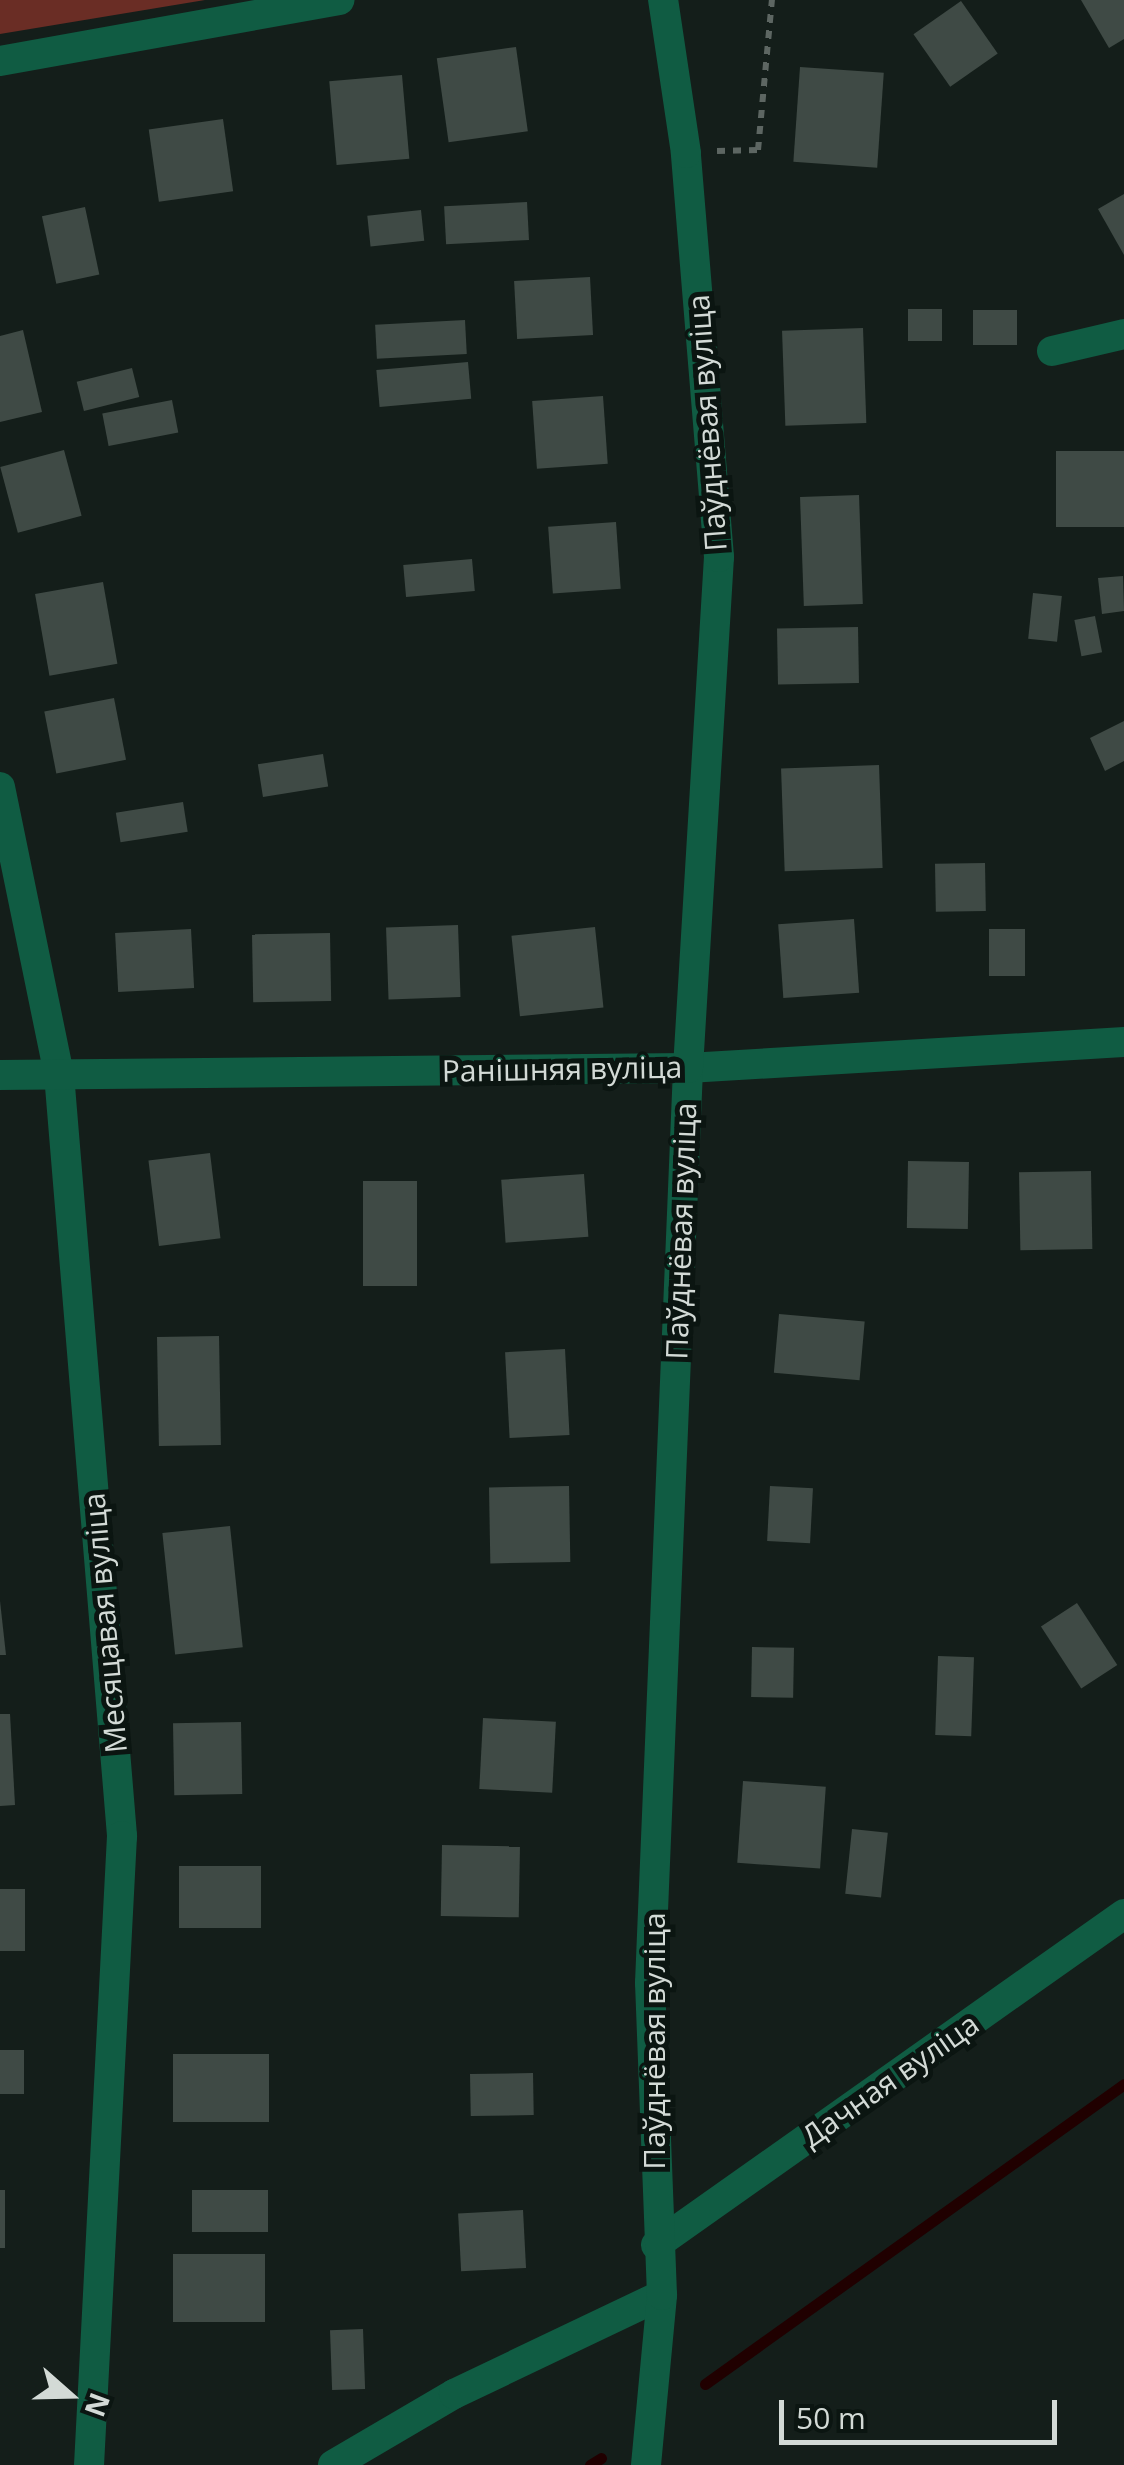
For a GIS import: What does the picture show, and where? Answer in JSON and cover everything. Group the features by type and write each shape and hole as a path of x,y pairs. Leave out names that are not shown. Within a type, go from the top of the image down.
{"street":[{"path":"0,62 340,0"},
{"name":"Паўднёвая вуліца","path":"646,2465 662,2295 656,2245 650,1982 688,1068 719,557 686,153 663,0"},
{"path":"1052,351 1124,334"},
{"name":"Месяцавая вуліца","path":"0,787 59,1074 122,1836 88,2465"},
{"name":"Ранішняя вуліца","path":"0,1075 688,1068 1124,1042"},
{"name":"Дачная вуліца","path":"656,2245 1124,1914"},
{"path":"333,2465 454,2394 662,2295"}],"path":[{"path":"686,153 758,150 772,0"}],"shaded area":[{"path":"0,0 205,0 0,34"}],"building":[{"path":"1081,0 1124,0 1124,39 1109,48"},
{"path":"961,1 998,53 950,87 913,34"},
{"path":"516,47 528,131 449,142 437,58"},
{"path":"800,67 884,73 877,168 793,162"},
{"path":"402,75 409,159 337,165 329,81"},
{"path":"223,119 233,191 159,202 149,129"},
{"path":"1124,194 1124,255 1098,209"},
{"path":"527,202 529,240 446,244 444,206"},
{"path":"85,207 99,274 56,284 42,216"},
{"path":"421,210 424,241 371,246 367,216"},
{"path":"590,277 593,335 517,339 514,281"},
{"path":"908,309 942,309 942,341 908,341"},
{"path":"973,310 1017,310 1017,345 973,345"},
{"path":"465,320 467,354 377,359 375,325"},
{"path":"863,328 866,423 785,426 782,331"},
{"path":"23,330 42,412 0,422 0,336"},
{"path":"468,362 471,399 380,407 376,370"},
{"path":"132,368 139,397 84,411 77,382"},
{"path":"603,396 608,464 537,469 532,401"},
{"path":"172,400 178,432 109,446 102,414"},
{"path":"64,450 82,516 18,533 0,467"},
{"path":"1056,451 1124,451 1124,527 1056,527"},
{"path":"859,495 863,604 804,606 800,497"},
{"path":"616,522 621,589 553,594 548,527"},
{"path":"472,559 475,591 406,597 403,565"},
{"path":"1123,576 1124,611 1102,614 1098,578"},
{"path":"103,582 117,664 49,676 35,594"},
{"path":"1033,593 1062,596 1057,642 1028,639"},
{"path":"1095,616 1102,652 1081,656 1074,620"},
{"path":"858,627 859,683 778,684 777,628"},
{"path":"114,698 126,760 56,773 44,712"},
{"path":"1124,721 1124,761 1105,771 1090,738"},
{"path":"323,754 328,787 263,797 258,764"},
{"path":"879,765 883,868 785,871 781,768"},
{"path":"183,802 188,832 121,842 116,813"},
{"path":"985,863 986,911 936,912 935,864"},
{"path":"854,919 859,993 783,998 778,924"},
{"path":"458,925 461,997 389,999 386,928"},
{"path":"595,927 603,1008 520,1016 511,936"},
{"path":"191,929 194,988 118,992 115,933"},
{"path":"989,929 1025,929 1025,976 989,976"},
{"path":"330,933 331,1001 253,1002 252,934"},
{"path":"210,1153 220,1238 159,1246 148,1161"},
{"path":"908,1161 969,1162 968,1229 907,1228"},
{"path":"1091,1171 1092,1249 1020,1250 1019,1172"},
{"path":"584,1174 588,1237 506,1243 501,1180"},
{"path":"363,1181 417,1181 417,1286 363,1286"},
{"path":"779,1314 865,1321 860,1380 774,1373"},
{"path":"219,1336 221,1445 159,1446 157,1337"},
{"path":"565,1349 570,1435 510,1438 505,1352"},
{"path":"569,1486 570,1562 490,1563 489,1487"},
{"path":"770,1486 813,1488 810,1543 767,1541"},
{"path":"230,1526 243,1647 175,1654 162,1533"},
{"path":"0,1601 6,1655 0,1655"},
{"path":"1077,1603 1117,1665 1081,1688 1041,1626"},
{"path":"752,1647 794,1648 793,1698 751,1697"},
{"path":"938,1656 974,1657 971,1736 935,1735"},
{"path":"0,1714 10,1714 15,1805 0,1806"},
{"path":"483,1718 556,1722 552,1793 479,1789"},
{"path":"241,1722 242,1794 174,1795 173,1723"},
{"path":"743,1781 826,1787 820,1869 737,1863"},
{"path":"852,1829 888,1833 881,1897 845,1894"},
{"path":"442,1845 520,1846 519,1917 441,1916"},
{"path":"179,1866 261,1866 261,1928 179,1928"},
{"path":"0,1889 25,1889 25,1951 0,1951"},
{"path":"0,2050 24,2050 24,2094 0,2094"},
{"path":"173,2054 269,2054 269,2122 173,2122"},
{"path":"533,2073 534,2115 471,2116 470,2074"},
{"path":"0,2190 5,2190 5,2248 0,2248"},
{"path":"192,2190 268,2190 268,2232 192,2232"},
{"path":"523,2210 526,2268 461,2271 458,2213"},
{"path":"173,2254 265,2254 265,2322 173,2322"},
{"path":"363,2329 365,2389 332,2390 330,2330"}],"waterway":[{"path":"705,2384 1124,2084"},
{"path":"590,2465 601,2458"}]}
